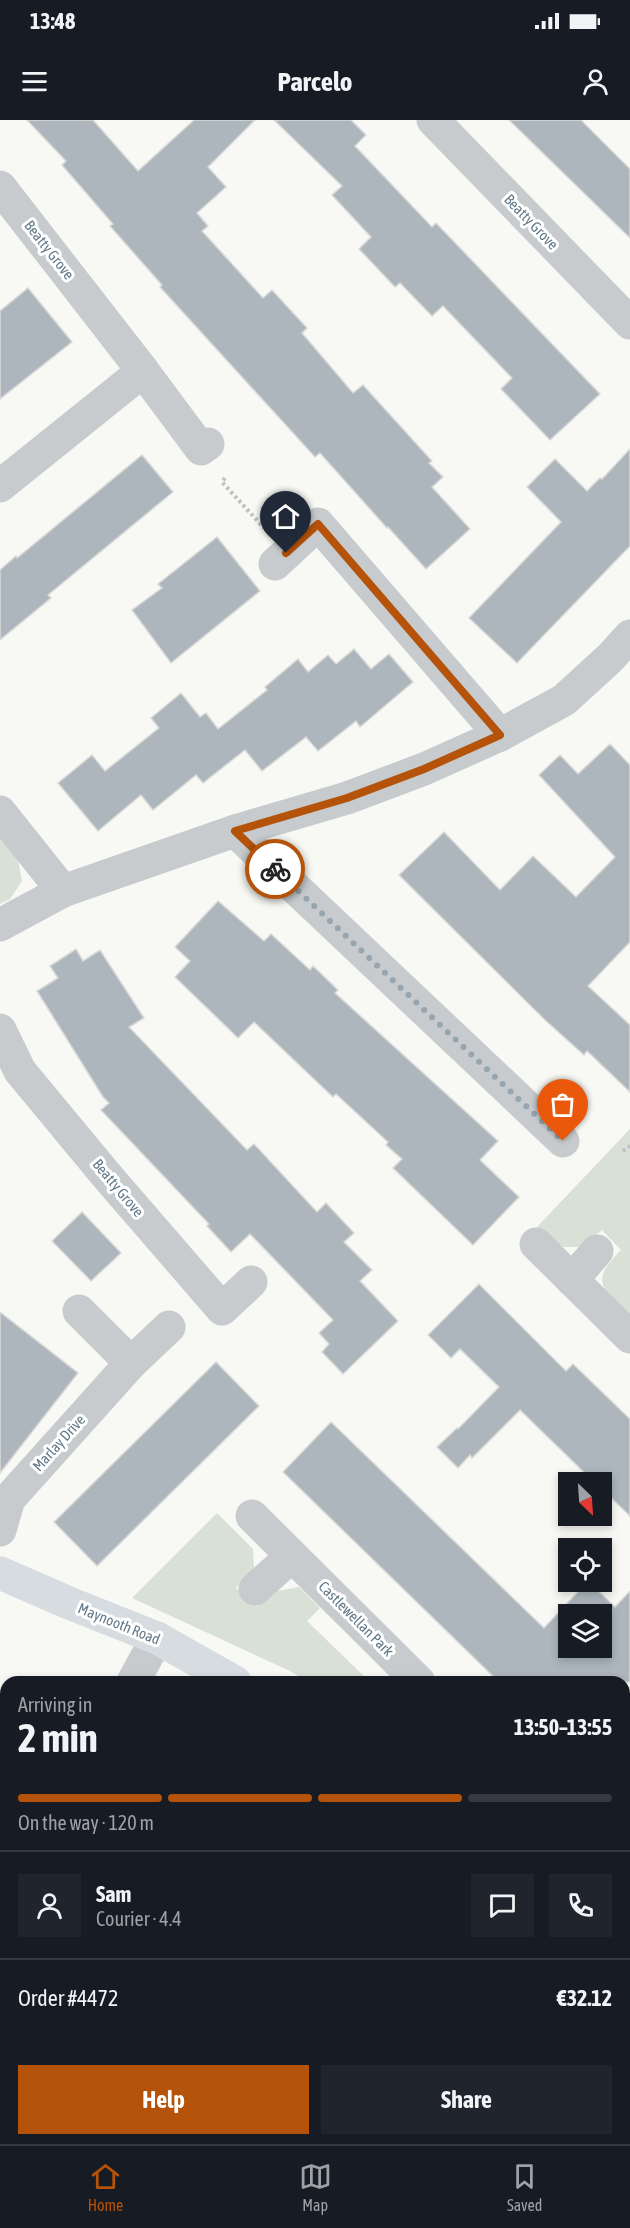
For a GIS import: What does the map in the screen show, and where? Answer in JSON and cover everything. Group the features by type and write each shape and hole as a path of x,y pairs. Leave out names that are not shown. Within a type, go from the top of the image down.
{"main road":[{"name":"Maynooth Road","path":"0,1573 157,1638 224,1676"}],"street":[{"name":"Beatty Grove","path":"433,120 630,323"},
{"name":"Beatty Grove","path":"0,187 201,449 208,444"},
{"path":"0,486 143,371"},
{"path":"281,558 318,524 500,735"},
{"path":"0,925 63,891 235,831 347,798 424,769 500,735 564,700 623,657"},
{"path":"0,812 63,891"},
{"path":"235,831 563,1141"},
{"name":"Beatty Grove","path":"0,1030 20,1071 222,1309 251,1282"},
{"path":"536,1244 630,1337"},
{"path":"572,1280 597,1251"},
{"path":"79,1311 131,1363"},
{"name":"Marlay Drive","path":"0,1530 9,1499 131,1363 169,1327"},
{"name":"Castlewellan Park","path":"252,1516 413,1676"},
{"path":"255,1589 292,1556"},
{"path":"136,1676 157,1638"}],"path":[{"path":"229,473 222,482 281,558"},
{"path":"623,1151 630,1146"}],"shaded area":[{"path":"0,830 18,860 22,881 10,899 0,904"},
{"path":"630,1129 630,1316 603,1285 602,1278 605,1270 621,1250 602,1230 582,1247 563,1247 537,1227"},
{"path":"217,1513 253,1549 254,1568 236,1588 257,1606 272,1592 299,1587 320,1608 307,1621 364,1676 298,1676 132,1598"}],"building":[{"path":"27,120 93,120 138,171 194,120 255,120 208,167 226,187 197,213 208,226 202,231 263,298 272,290 307,328 302,333 353,393 363,385 432,461 429,463 443,477 432,487 470,529 426,569 320,453 315,457 160,287 162,285 110,226 113,224 62,165 66,161"},
{"path":"274,120 351,120 366,135 355,146 432,227 436,223 600,394 550,440 501,389 512,378 443,306 432,316 400,283 395,287 359,249 371,237 332,195 342,186"},
{"path":"509,120 581,120 630,169 630,238"},
{"path":"28,288 72,342 0,399 0,311"},
{"path":"630,449 630,546 517,663 469,618 561,522 527,487 555,459 587,491 600,478 602,479"},
{"path":"142,455 173,492 48,595 51,598 0,640 0,570"},
{"path":"217,537 260,591 171,663 132,610 162,588 158,584"},
{"path":"354,649 371,669 389,654 413,682 360,727 356,721 318,751 306,737 262,771 245,750 203,783 196,775 153,810 141,795 98,831 58,783 92,755 105,771 159,728 151,718 181,693 200,717 206,713 218,729 267,690 265,687 298,659 308,672 328,655 336,664"},
{"path":"610,744 630,765 630,942 588,986 630,1025 630,1092 587,1051 584,1055 545,1020 399,875 444,832 500,890 533,856 576,897 615,857 539,775 560,755 578,774"},
{"path":"218,901 264,941 271,934 310,970 313,966 338,990 335,993 498,1141 480,1160 519,1197 473,1245 393,1168 402,1159 386,1145 388,1142 336,1094 333,1097 254,1022 238,1038 175,977 190,961 175,947"},
{"path":"76,949 83,961 100,950 144,1018 129,1027 247,1150 254,1144 317,1212 326,1203 354,1233 344,1242 372,1270 360,1281 398,1321 343,1374 322,1352 329,1344 319,1333 333,1320 250,1234 231,1252 207,1226 209,1224 101,1110 109,1103 103,1097 37,991 58,978 50,966"},
{"path":"82,1212 121,1253 91,1281 52,1241"},
{"path":"479,1284 566,1371 573,1364 630,1419 630,1516 612,1499 612,1472 584,1472 520,1410 472,1458 470,1455 458,1468 437,1447 499,1387 460,1349 451,1358 428,1335"},
{"path":"0,1312 78,1373 0,1473"},
{"path":"216,1362 259,1406 97,1566 54,1522"},
{"path":"331,1422 544,1628 558,1613 558,1658 612,1658 612,1604 615,1607 630,1591 630,1676 493,1676 283,1472"},
{"path":"578,1592 599,1592 612,1604 566,1604"}],"way so far":[{"path":"275,869 563,1141"}],"route":[{"path":"275,869 235,831 347,798 424,769 500,735 318,524 286,553"}]}
